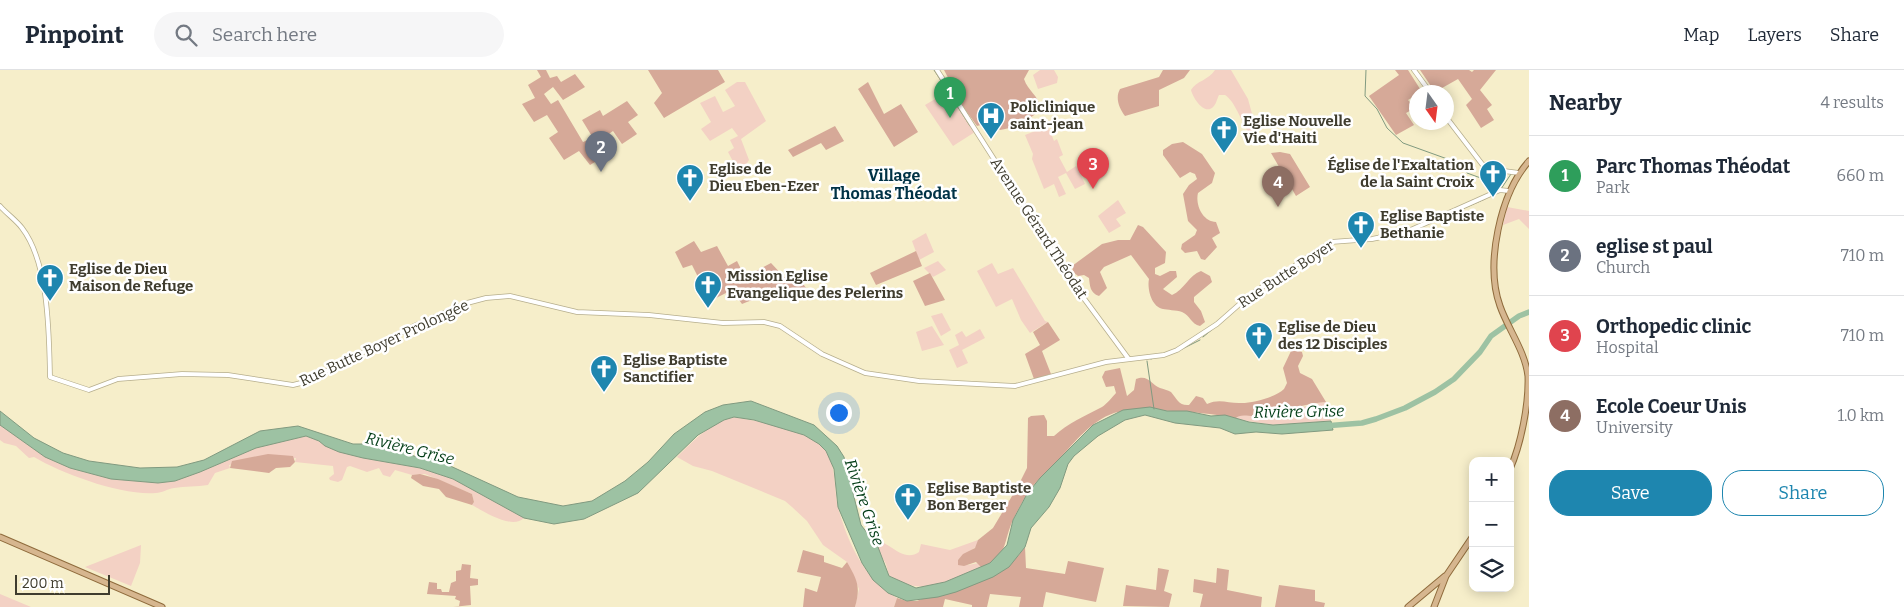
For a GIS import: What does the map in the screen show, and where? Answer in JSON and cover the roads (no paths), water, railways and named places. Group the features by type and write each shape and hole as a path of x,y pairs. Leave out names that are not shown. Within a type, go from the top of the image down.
{"main road":[{"path":"1514,458 1523,433 1529,378 1500,308 1495,280 1495,250 1509,191 1519,173 1529,161"},
{"path":"0,537 162,607"},
{"path":"1434,607 1446,576 1469,542"},
{"path":"1408,607 1446,576"}],"street":[{"name":"Avenue Gérard Théodat","path":"937,70 1077,289 1128,358"},
{"path":"1414,70 1425,85"},
{"path":"1454,127 1482,164 1488,168 1519,173"},
{"name":"Rue Butte Boyer","path":"1128,358 1164,355 1194,341 1250,295 1332,242 1372,239 1406,232 1500,190 1509,191"},
{"name":"Rue Butte Boyer Prolongée","path":"0,206 23,228 37,259 49,335 50,377 89,390 118,379 182,374 228,375 293,385 305,382 416,325 467,303 486,298 510,296 577,312 650,315 723,323 770,323 780,326 822,354 854,369 865,373 919,381 1006,387 1128,358"}],"waterway":[{"path":"934,70 970,126"},
{"path":"1366,70 1365,96 1377,109 1387,128 1403,143 1464,165 1467,173 1500,185 1503,184"},
{"path":"1501,189 1511,174"},
{"path":"1455,212 1485,199"},
{"path":"1252,298 1259,292"},
{"path":"1242,305 1248,300"},
{"name":"Rivière Grise","path":"1324,426 1362,423 1376,419 1405,408 1435,392 1454,379 1480,352 1491,336 1519,316 1529,312"},
{"path":"1203,337 1214,328"},
{"path":"1182,349 1200,340"},
{"path":"1151,359 1157,357"},
{"path":"1147,361 1154,409"}],"place":[{"name":"Parc Thomas Théodat","path":"950,118"},
{"name":"Policlinique saint-jean","path":"991,140"},
{"name":"Eglise Nouvelle Vie d'Haiti","path":"1224,154"},
{"name":"eglise st paul","path":"601,172"},
{"name":"Orthopedic clinic","path":"1093,189"},
{"name":"Église de l'Exaltation de la Saint Croix","path":"1493,198"},
{"name":"Eglise de Dieu Eben-Ezer","path":"690,202"},
{"name":"Ecole Coeur Unis","path":"1278,207"},
{"name":"Eglise Baptiste Bethanie","path":"1361,249"},
{"name":"Eglise de Dieu Maison de Refuge","path":"50,302"},
{"name":"Mission Eglise Evangelique des Pelerins","path":"708,309"},
{"name":"Eglise de Dieu des 12 Disciples","path":"1259,360"},
{"name":"Eglise Baptiste Sanctifier","path":"604,393"},
{"name":"Eglise Baptiste Bon Berger","path":"908,521"}],"district":[{"name":"Village Thomas Théodat","path":"894,184"}]}
